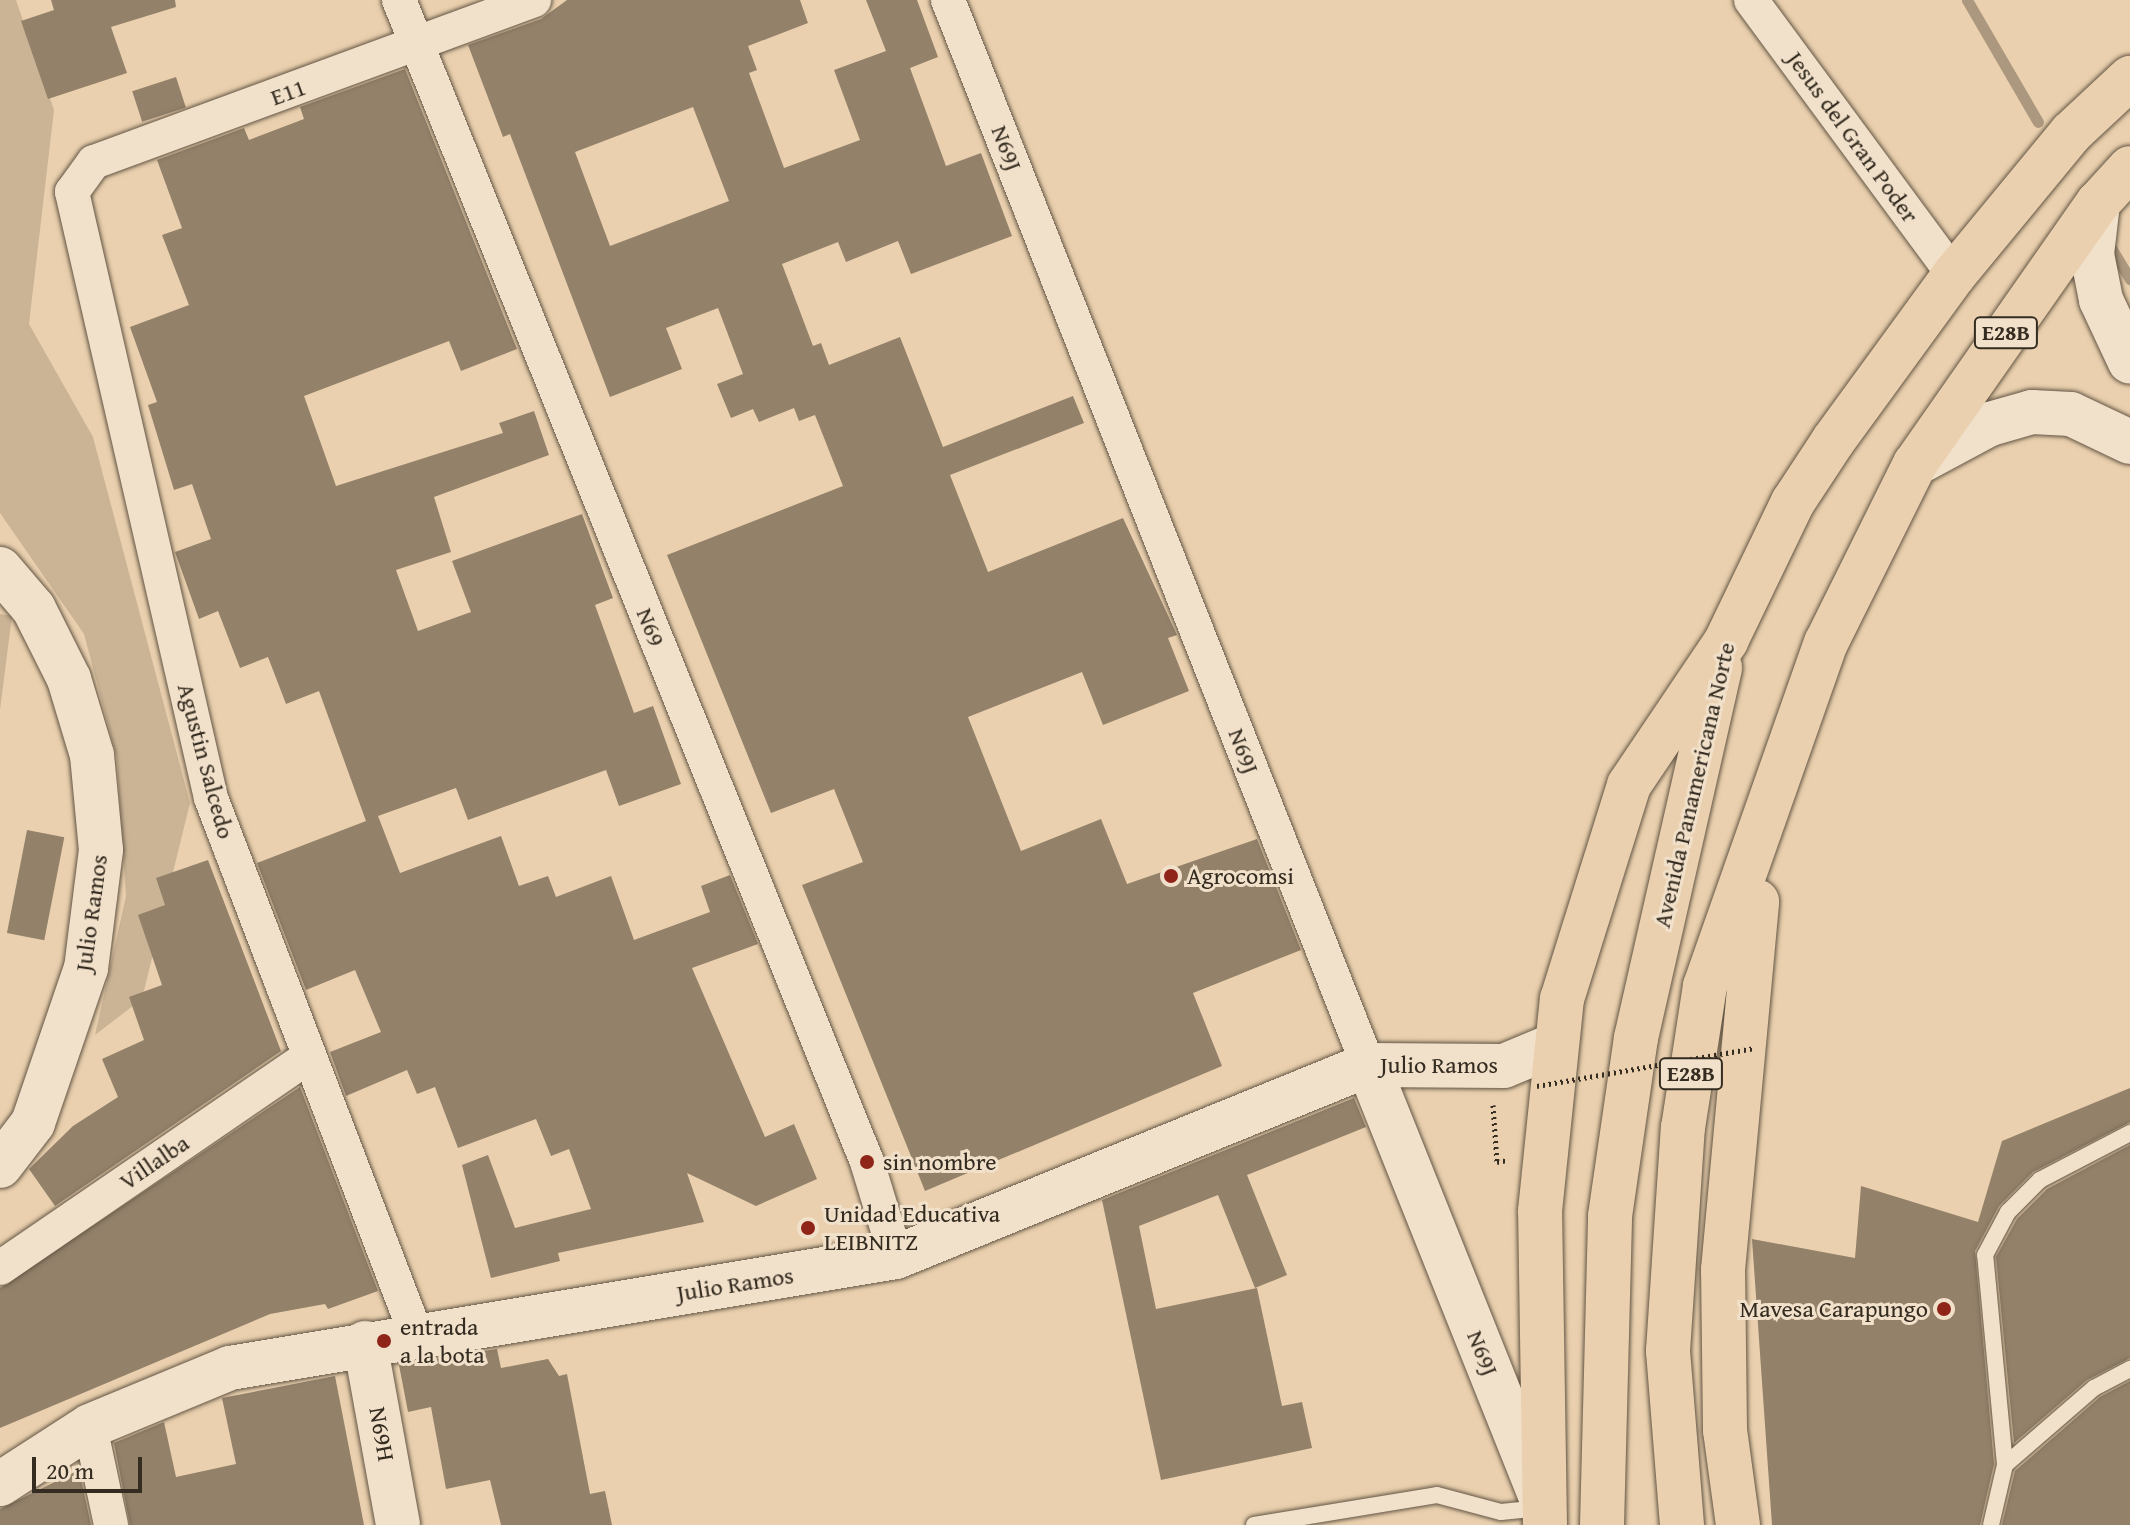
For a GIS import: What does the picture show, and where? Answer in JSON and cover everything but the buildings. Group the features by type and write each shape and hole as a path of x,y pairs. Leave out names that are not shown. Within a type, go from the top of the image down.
{"main road":[{"name":"Avenida Panamericana Norte","path":"1602,1525 1610,1216 1636,1038 1726,641 1793,502 1954,275 2071,133 2130,78"},
{"name":"E28B","path":"1682,1525 1668,1351 1683,1128 1705,986 1826,643 1915,464 2098,203 2130,168"},
{"path":"1543,1511 1540,1211 1562,999 1629,785 1726,641"},
{"path":"1738,1525 1725,1430 1723,1270 1748,947 1787,768 1826,643"}],"street":[{"name":"N69","path":"399,0 867,1162 896,1257"},
{"name":"E11","path":"72,211 72,192 94,162 534,0"},
{"name":"N69J","path":"948,0 1543,1511"},
{"name":"Jesus del Gran Poder","path":"1751,0 1954,275"},
{"path":"2098,203 2092,254 2101,300 2130,362"},
{"name":"Agustin Salcedo","path":"72,211 211,798 417,1337"},
{"path":"1915,464 1990,424 2032,412 2071,414 2130,442"},
{"name":"Julio Ramos","path":"0,569 34,609 69,679 92,755 101,850 86,968 33,1123 0,1166"},
{"name":"Julio Ramos","path":"0,1484 90,1426 230,1368 365,1343 896,1257 1368,1065 1504,1066 1557,1044"},
{"name":"Villalba","path":"0,1268 308,1057"},
{"name":"N69H","path":"365,1343 398,1525"},
{"path":"90,1426 111,1525"}],"lane":[{"path":"1991,1525 2005,1465 1985,1255 2008,1212 2040,1180 2130,1133"},
{"path":"2005,1465 2094,1388 2130,1369"},
{"path":"1254,1525 1437,1495 1501,1512 1543,1511"}],"path":[{"path":"1537,1086 1755,1048"}],"shaded area":[{"path":"0,0 16,0 54,110 29,324 93,437 190,803 142,999 95,1035 126,896 117,758 84,634 0,513"},
{"path":"0,614 12,616 0,710"}],"waterway":[{"path":"1967,0 2038,122"},
{"path":"2110,246 2130,279"}],"place":[{"name":"Agrocomsi","path":"1171,876"},
{"name":"sin nombre","path":"867,1162"},
{"name":"Unidad Educativa LEIBNITZ","path":"808,1228"},
{"name":"Mavesa Carapungo","path":"1944,1309"},
{"name":"entrada a la bota","path":"384,1341"}]}
